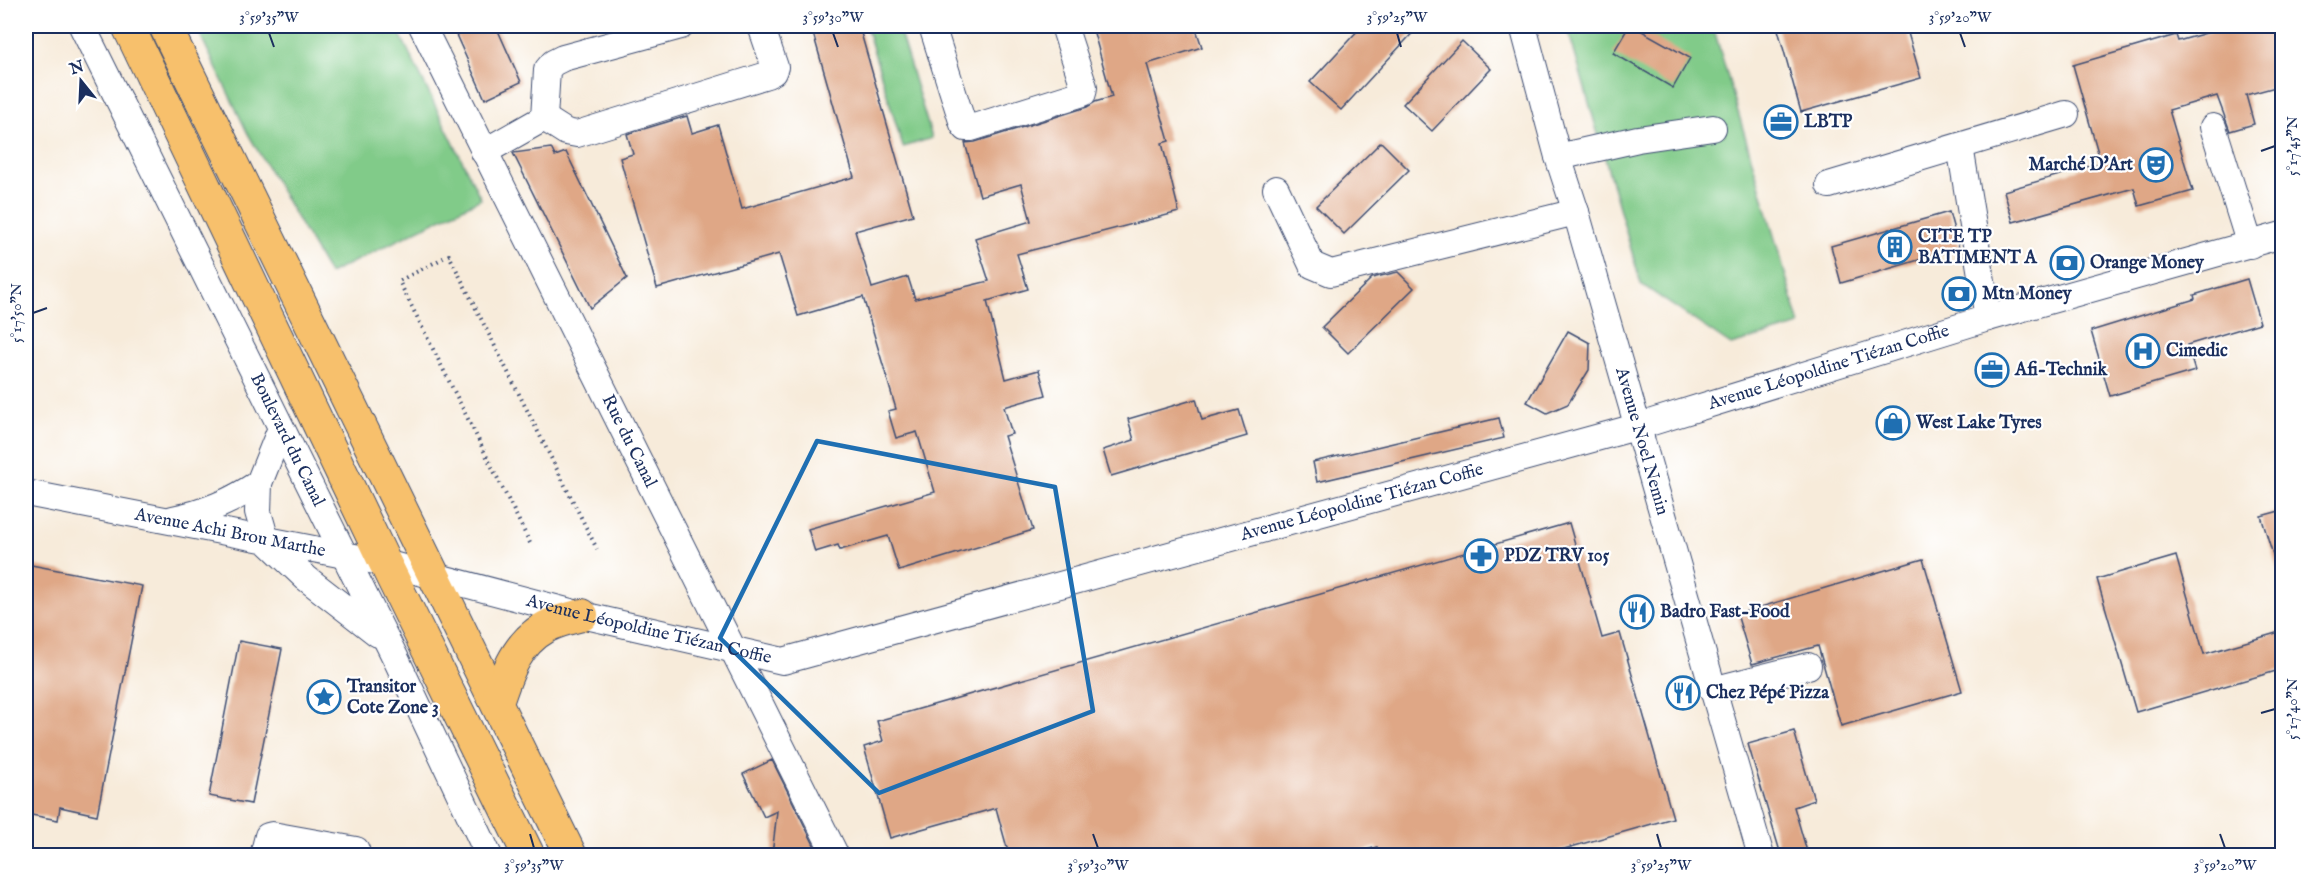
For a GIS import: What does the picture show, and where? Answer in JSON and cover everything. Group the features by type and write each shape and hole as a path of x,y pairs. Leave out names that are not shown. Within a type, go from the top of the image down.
{"main road":[{"name":"Boulevard du Canal","path":"128,26 385,563 529,855"},
{"path":"165,26 571,855"},
{"path":"497,703 509,665 526,642 547,626 582,615"}],"street":[{"name":"Boulevard du Canal","path":"82,26 387,642 489,855"},
{"name":"Rue du Canal","path":"422,26 736,650 836,855"},
{"path":"544,118 547,70 553,63 563,58 681,26"},
{"path":"544,118 572,134 578,134 767,75 773,72 775,67 761,26"},
{"path":"932,26 963,124 966,128 971,128 1083,93 1084,87 1064,26"},
{"name":"Avenue Noel Nemin","path":"1523,26 1558,157 1576,212 1761,855"},
{"path":"1829,185 2066,114"},
{"path":"484,152 544,118"},
{"path":"2213,127 2250,245"},
{"path":"1558,157 1638,139 1713,128"},
{"path":"1960,146 1988,318"},
{"path":"1276,189 1312,265 1331,273 1576,212"},
{"name":"Avenue Léopoldine Tiézan Coffie","path":"434,574 582,615 783,661 1636,427 1988,318 2283,235"},
{"path":"281,428 259,483 258,512 266,540 306,578 351,611 387,642"},
{"path":"164,520 196,514 229,502 259,483"},
{"name":"Avenue Achi Brou Marthe","path":"26,493 434,574"},
{"path":"1712,690 1808,666"},
{"path":"263,855 266,839 272,835 356,850 358,855"}],"path":[{"path":"531,543 399,281 449,255 597,549"}],"highlighted area":[{"path":"817,441 1055,487 1093,711 879,793 720,638"}],"green space":[{"path":"196,26 396,26 481,199 329,274 247,132"},
{"path":"866,26 898,26 932,138 903,147"},
{"path":"1567,26 1713,26 1800,325 1731,345 1641,284"}],"building":[{"path":"452,26 496,26 521,82 485,99"},
{"path":"811,26 859,26 913,215 855,231 872,288 908,277 915,299 989,281 975,238 1031,221 1021,184 980,196 965,143 975,142 1087,107 1112,97 1092,26 1195,26 1202,47 1147,64 1169,141 1162,143 1179,212 1017,254 1028,289 987,301 1006,379 1039,370 1046,395 1004,407 1012,434 1004,436 1033,530 899,571 888,536 840,550 838,545 815,552 808,529 935,492 917,432 896,438 888,411 896,409 863,297 798,316 779,254 657,288 620,158 633,154 627,134 687,116 692,133 718,125 742,209 854,177"},
{"path":"1362,26 1419,26 1341,110 1310,82"},
{"path":"1629,26 1633,26 1690,58 1673,88 1613,53"},
{"path":"1777,26 1906,26 1921,78 1801,112"},
{"path":"2231,26 2283,26 2283,85 2246,95 2254,124 2230,131 2217,96 2169,110 2193,191 2139,206 2134,188 2013,222 2004,191 2101,163 2073,65 2176,35 2178,41"},
{"path":"1462,41 1491,69 1432,131 1403,104"},
{"path":"1381,142 1409,170 1344,234 1316,206"},
{"path":"551,148 555,156 566,152 627,278 590,308 513,153"},
{"name":"CITE TP BATIMENT A","path":"1949,212 1959,248 1841,283 1831,246"},
{"path":"1398,272 1414,288 1348,353 1322,327 1372,278"},
{"name":"Cimedic","path":"2247,279 2260,323 2187,345 2195,371 2110,396 2091,331 2195,299 2194,295"},
{"path":"1568,331 1590,343 1589,370 1568,404 1547,413 1527,402"},
{"path":"1196,399 1202,420 1239,410 1247,436 1111,476 1103,450 1134,440 1128,419"},
{"path":"1499,418 1504,438 1317,482 1313,462"},
{"path":"2283,510 2283,570 2278,571 2261,516"},
{"path":"1569,523 1602,638 1620,633 1673,818 1543,855 1379,855 1377,847 1348,855 1009,855 996,808 890,838 864,747 883,741 877,721"},
{"path":"2176,556 2204,654 2283,631 2283,669 2136,712 2097,579"},
{"path":"1923,559 1962,691 1841,726 1818,646 1752,664 1737,614"},
{"path":"26,564 142,586 97,815 60,807 58,820 26,814"},
{"path":"239,641 282,649 251,804 209,796"},
{"path":"1794,731 1814,800 1794,807 1808,855 1781,855 1748,744"},
{"path":"772,760 819,855 772,855 777,811 764,817 743,774"}],"place":[{"name":"LBTP","path":"1781,122"},
{"name":"Marché D'Art","path":"2156,165"},
{"name":"CITE TP BATIMENT A","path":"1895,247"},
{"name":"Orange Money","path":"2067,263"},
{"name":"Mtn Money","path":"1959,294"},
{"name":"Cimedic","path":"2143,351"},
{"name":"Afi-Technik","path":"1992,370"},
{"name":"West Lake Tyres","path":"1893,423"},
{"name":"PDZ TRV 105","path":"1481,556"},
{"name":"Badro Fast-Food","path":"1637,612"},
{"name":"Chez Pépé Pizza","path":"1683,693"},
{"name":"Transitor Cote Zone 3","path":"324,697"}]}
